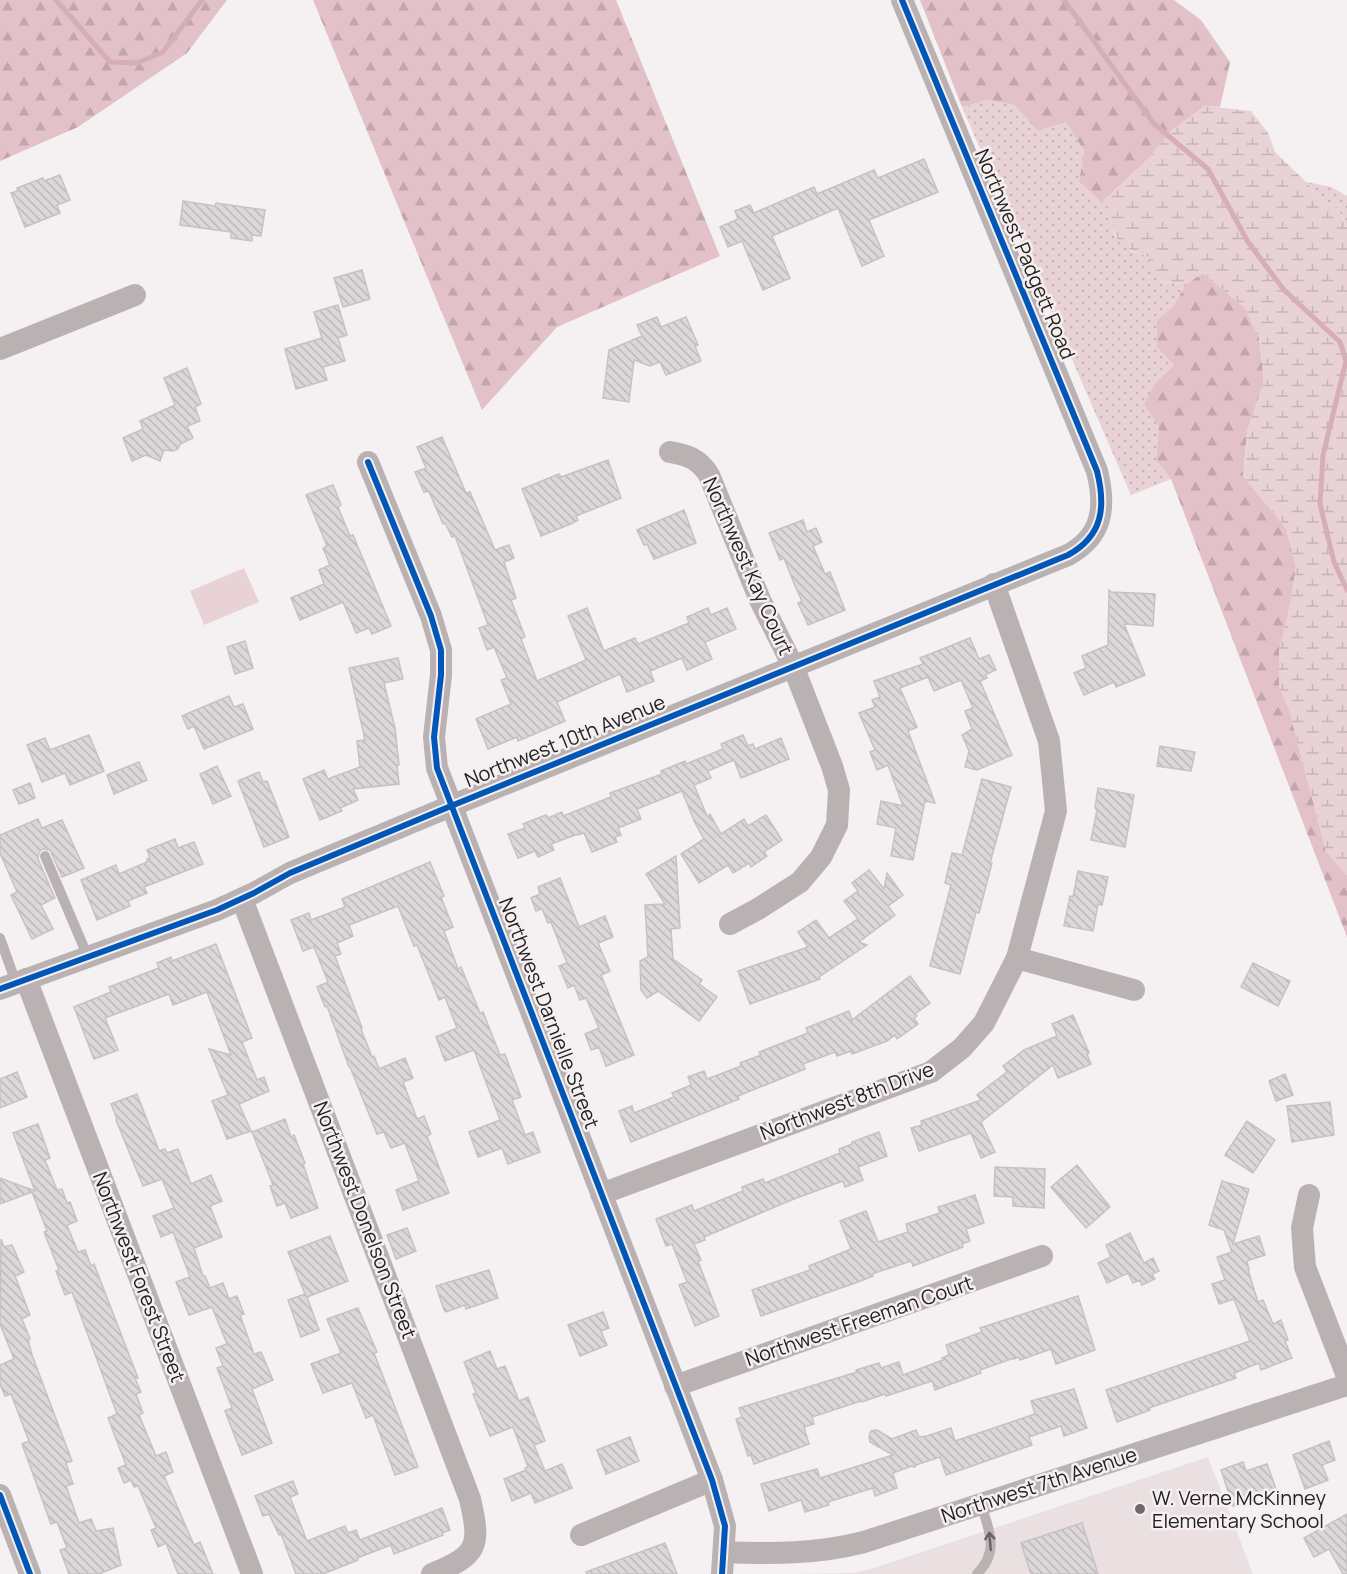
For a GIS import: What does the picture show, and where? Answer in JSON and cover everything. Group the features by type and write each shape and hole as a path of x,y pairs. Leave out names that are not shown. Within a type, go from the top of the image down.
{"street":[{"name":"Northwest Padgett Road","path":"902,0 1088,448 1101,487 1101,513 1098,524"},
{"path":"0,349 135,295"},
{"name":"Northwest Kay Court","path":"670,452 686,455 698,461 709,475 760,600 793,666 839,790 837,825 822,857 800,882 758,909 729,924"},
{"name":"Northwest Darnielle Street","path":"368,462 431,616 441,650 441,675 434,737 437,768 712,1480 725,1526 723,1563"},
{"name":"Northwest 10th Avenue","path":"14,984 217,910 290,873 1078,549 1087,542 1098,524"},
{"name":"Northwest 8th Drive","path":"601,1194 931,1072 962,1048 984,1023 1017,958 1056,811 1049,741 994,584"},
{"name":"Northwest Donelson Street","path":"242,898 454,1452 472,1508 476,1525 475,1544 471,1552 457,1564 432,1574"},
{"path":"1017,958 1134,990"},
{"name":"Northwest Forest Street","path":"14,984 252,1574"},
{"path":"1309,1195 1302,1228 1305,1267 1347,1377"},
{"name":"Northwest Freeman Court","path":"675,1386 1042,1256"},
{"name":"Northwest 7th Avenue","path":"723,1563 843,1548 1347,1385"},
{"path":"581,1535 712,1480"},
{"path":"1,1499 30,1574"}],"lane":[{"path":"45,856 88,957"},
{"path":"0,938 14,984"},
{"path":"977,1574 989,1557 991,1549 991,1539 981,1504"}],"shaded area":[{"name":"W. Verne McKinney Elementary School","path":"1208,1457 1253,1574 794,1574 852,1573 871,1569"}],"green space":[{"path":"0,0 227,0 187,53 78,127 0,161"},
{"path":"313,0 616,0 720,256 557,327 482,410"},
{"path":"920,0 1174,0 1201,20 1230,62 1220,107 1205,106 1172,130 1147,160 1102,202 1079,182 1084,151 1066,122 1038,131 1014,105 987,100 962,107"},
{"path":"987,100 1014,105 1038,131 1066,122 1084,151 1079,182 1102,202 1111,215 1115,236 1131,251 1150,257 1162,282 1186,284 1173,307 1174,365 1157,381 1159,426 1156,460 1171,479 1131,495 962,107"},
{"path":"1205,106 1251,111 1268,133 1275,152 1306,182 1320,200 1337,206 1347,228 1347,875 1326,851 1289,709 1279,686 1279,650 1296,566 1286,528 1243,476 1247,432 1264,382 1259,337 1244,307 1203,273 1186,284 1163,282 1151,270 1149,257 1129,249 1120,242 1102,202 1147,160 1172,130"},
{"path":"1306,182 1331,187 1347,196 1347,228 1337,206 1320,200"},
{"path":"1203,273 1244,307 1259,337 1264,382 1247,432 1243,476 1286,528 1296,566 1279,686 1289,709 1326,851 1347,875 1347,937 1171,479 1156,460 1159,426 1144,404 1157,381 1174,365 1157,347 1157,320 1173,307 1186,284"},
{"path":"244,568 259,602 204,625 190,591"}],"building":[{"path":"924,159 938,192 869,220 884,256 862,266 838,208 772,236 790,278 763,290 742,241 728,247 720,227 738,219 735,211 750,205 754,213 814,187 817,194 874,170 878,178"},
{"path":"60,175 70,200 57,205 60,213 25,227 11,193 18,191 17,188 43,178 44,181"},
{"path":"183,201 265,210 261,236 252,235 252,241 231,238 231,232 180,225"},
{"path":"362,270 370,299 343,307 334,278"},
{"path":"338,305 347,335 338,338 345,361 323,367 327,380 296,389 285,349 322,338 314,312"},
{"path":"657,317 661,327 686,317 698,345 695,346 701,361 666,375 660,362 650,366 634,360 629,402 603,398 609,350 642,336 637,325"},
{"path":"187,368 201,404 195,407 200,421 187,426 193,438 180,444 178,449 164,450 160,461 146,455 132,461 123,438 143,429 140,421 175,405 164,378"},
{"path":"442,437 466,493 470,492 495,550 509,545 514,558 504,562 516,598 511,600 525,637 521,639 537,681 586,660 568,616 587,608 604,651 635,638 638,644 689,623 687,617 708,608 711,615 727,608 736,629 705,642 712,659 687,670 682,658 650,671 654,681 627,692 620,674 557,702 565,721 518,741 517,737 488,749 476,719 511,704 501,680 507,678 494,647 487,650 479,628 488,625 455,536 452,537 445,523 443,524 430,494 428,491 424,492 415,472 426,468 417,447"},
{"path":"608,460 621,498 576,516 578,520 573,523 541,536 522,489 559,474 561,477"},
{"path":"333,485 341,505 338,507 350,536 353,535 391,626 372,634 369,628 356,633 343,602 300,620 291,598 324,584 319,570 330,565 323,548 327,546 306,495"},
{"path":"684,510 696,543 654,559 637,530"},
{"path":"803,520 807,532 816,528 822,542 813,546 825,574 830,572 845,610 808,625 798,603 802,601 784,558 780,560 769,533"},
{"path":"1109,590 1111,592 1155,594 1153,626 1124,624 1145,675 1116,687 1114,682 1084,695 1074,673 1086,668 1082,656 1108,645"},
{"path":"970,638 979,659 989,655 996,670 985,675 987,678 980,681 1012,755 977,770 965,767 969,751 962,735 972,729 965,711 973,708 961,680 934,691 928,677 900,688 917,727 908,731 935,803 925,801 913,860 891,856 896,828 877,824 881,801 903,806 888,765 877,770 870,752 875,750 859,713 875,707 872,700 880,697 874,681 923,664 920,658"},
{"path":"245,641 253,668 235,674 227,647"},
{"path":"398,658 403,679 384,683 395,728 399,784 353,789 358,800 340,808 342,811 320,820 303,779 324,770 328,779 360,767 357,741 365,740 349,668"},
{"path":"229,696 234,707 243,704 253,729 204,749 194,726 188,729 182,716"},
{"path":"89,735 104,771 70,785 65,773 42,782 27,745 45,738 50,750"},
{"path":"743,735 748,746 753,744 755,749 781,738 789,759 741,778 734,760 708,771 711,778 694,785 707,816 710,814 721,834 744,819 748,826 766,815 782,840 764,852 767,856 751,867 749,863 733,873 728,865 699,883 681,854 704,839 682,791 637,809 641,819 618,828 621,835 615,837 617,842 592,852 584,833 551,844 554,850 538,857 535,851 518,858 508,834 525,828 523,824 546,815 548,818 562,812 563,816 611,797 610,793 662,774 661,771 723,749 721,744"},
{"path":"1160,746 1195,752 1191,771 1157,766"},
{"path":"139,762 147,780 114,794 107,775"},
{"path":"217,766 231,796 213,804 200,774"},
{"path":"259,772 263,782 267,781 289,837 264,847 238,781"},
{"path":"982,779 1011,787 979,913 976,912 960,974 930,966 951,885 945,883 952,853 962,855"},
{"path":"30,783 35,798 19,804 13,790"},
{"path":"1098,788 1134,795 1125,847 1091,840 1097,810 1095,808"},
{"path":"38,819 42,828 62,820 84,868 62,877 50,850 43,849 39,852 38,859 55,898 41,905 53,929 32,939 11,895 17,892 0,853 0,835"},
{"path":"175,839 178,848 194,842 203,864 144,887 147,893 128,901 130,906 97,920 81,880 116,865 119,874 147,862 150,858 147,850"},
{"path":"676,856 680,928 671,929 673,959 702,980 699,984 717,997 699,1021 658,991 647,998 641,990 640,961 648,957 645,905 665,904 646,874"},
{"path":"430,862 444,896 441,897 453,927 444,931 458,969 461,967 480,1013 483,1012 500,1055 505,1054 521,1097 512,1100 525,1135 533,1132 540,1152 508,1164 502,1148 478,1157 469,1132 500,1120 474,1050 445,1061 436,1037 457,1028 445,997 439,1000 417,945 414,946 398,906 349,925 353,936 337,943 341,954 335,956 361,1029 379,1069 405,1058 413,1078 403,1082 417,1119 424,1116 431,1134 427,1136 449,1193 403,1210 396,1190 419,1181 405,1143 391,1148 384,1132 377,1134 327,1006 325,1007 317,987 328,982 314,947 303,951 291,920 309,913 311,920 345,907 342,899"},
{"path":"869,870 884,889 887,873 903,895 888,906 895,915 859,942 867,945 819,977 820,979 750,1004 738,971 808,947 798,932 816,920 829,938 858,919 844,901 858,891 852,883"},
{"path":"1078,871 1108,877 1102,905 1098,904 1093,931 1064,926"},
{"path":"560,878 579,927 605,916 613,937 598,943 610,971 601,975 634,1055 606,1066 599,1047 591,1050 585,1034 599,1028 586,998 580,1000 574,985 568,988 559,966 567,963 551,922 548,923 542,909 536,911 531,898 540,894 538,887"},
{"path":"216,944 252,1038 242,1042 257,1080 264,1077 269,1091 239,1104 251,1131 227,1139 212,1101 228,1095 209,1049 231,1055 207,992 173,1005 169,994 105,1018 118,1050 94,1059 74,1007 111,992 109,987 159,968 157,963 171,957 172,961"},
{"path":"1253,963 1290,981 1278,1006 1241,987"},
{"path":"910,976 930,1003 915,1014 917,1016 914,1018 918,1024 897,1039 895,1035 887,1041 852,1054 851,1051 837,1056 835,1052 803,1064 805,1069 738,1096 739,1099 631,1142 619,1111 632,1106 634,1113 674,1097 672,1093 691,1085 688,1077 704,1071 707,1079 741,1066 740,1063 761,1055 759,1052 808,1033 806,1028 849,1011 852,1020"},
{"path":"1073,1015 1089,1053 1087,1054 1091,1064 1058,1078 1053,1065 981,1122 995,1152 981,1158 971,1133 919,1151 911,1128 922,1125 921,1121 981,1100 977,1095 1007,1072 1003,1066 1024,1050 1057,1036 1052,1024"},
{"path":"17,1072 27,1097 0,1108 0,1079"},
{"path":"1285,1074 1293,1095 1276,1101 1269,1081"},
{"path":"137,1094 159,1151 165,1149 167,1153 178,1149 191,1184 211,1175 222,1201 210,1206 222,1237 194,1248 203,1276 210,1288 223,1283 229,1299 237,1296 244,1314 240,1315 254,1354 261,1352 273,1380 252,1389 272,1443 242,1455 225,1411 232,1408 217,1368 223,1366 216,1348 227,1344 212,1307 189,1315 176,1282 190,1277 173,1232 161,1237 153,1216 174,1208 162,1179 143,1186 111,1104"},
{"path":"1330,1102 1334,1135 1292,1142 1287,1106"},
{"path":"285,1119 291,1137 294,1135 305,1163 303,1164 318,1208 291,1218 285,1203 277,1206 270,1186 273,1185 252,1132"},
{"path":"1247,1121 1275,1140 1253,1173 1225,1155"},
{"path":"38,1124 50,1158 45,1160 57,1190 62,1189 77,1221 67,1225 78,1252 85,1250 91,1266 94,1264 138,1378 135,1378 141,1392 136,1394 143,1413 139,1415 156,1456 166,1452 173,1472 164,1476 194,1545 200,1542 213,1574 178,1574 166,1543 158,1547 151,1530 156,1528 138,1486 134,1487 131,1480 124,1483 118,1468 126,1465 108,1418 117,1414 72,1292 65,1295 56,1271 59,1270 44,1232 47,1231 32,1192 0,1204 0,1178 35,1191 13,1133"},
{"path":"879,1132 887,1156 858,1167 863,1180 845,1187 843,1181 794,1199 704,1237 705,1240 694,1244 719,1316 695,1326 679,1285 687,1282 672,1244 666,1246 656,1219 692,1205 694,1211 743,1191 742,1187 763,1179 765,1183 840,1153 839,1149 852,1142"},
{"path":"1077,1165 1110,1207 1086,1228 1051,1187"},
{"path":"995,1167 1045,1169 1044,1208 1013,1206 1013,1197 994,1196"},
{"path":"1222,1181 1249,1189 1233,1244 1259,1236 1265,1255 1247,1261 1248,1270 1258,1302 1263,1300 1273,1324 1281,1320 1288,1340 1285,1341 1292,1358 1261,1370 1259,1363 1234,1373 1236,1378 1149,1408 1150,1410 1117,1422 1106,1390 1250,1341 1234,1299 1219,1304 1212,1284 1225,1280 1217,1257 1232,1252 1224,1230 1209,1225"},
{"path":"975,1195 984,1223 966,1229 970,1241 962,1244 963,1247 913,1266 911,1261 872,1274 873,1276 858,1282 761,1316 752,1290 810,1270 809,1266 851,1249 840,1221 866,1211 878,1242 908,1232 906,1224 940,1213 938,1207"},
{"path":"407,1228 416,1251 396,1259 387,1235"},
{"path":"1130,1233 1144,1263 1153,1258 1159,1271 1152,1274 1155,1279 1142,1285 1140,1280 1133,1283 1128,1273 1107,1283 1098,1263 1111,1257 1106,1245"},
{"path":"330,1236 348,1281 307,1297 319,1330 301,1337 288,1300 305,1294 288,1252"},
{"path":"1,1239 4,1247 12,1245 24,1272 15,1276 30,1315 22,1319 30,1339 28,1340 32,1355 72,1461 66,1463 73,1484 66,1486 79,1523 91,1519 96,1531 113,1528 121,1565 99,1574 69,1574 60,1550 67,1548 57,1522 51,1524 22,1444 29,1441 11,1394 5,1396 0,1384 0,1365 14,1359 0,1324"},
{"path":"489,1270 498,1298 466,1309 465,1305 446,1312 444,1310 436,1286"},
{"path":"1078,1296 1095,1350 1056,1364 1051,1349 1020,1360 1019,1357 1014,1358 980,1370 981,1373 935,1390 932,1381 886,1396 885,1394 861,1401 812,1417 814,1424 804,1427 809,1444 754,1464 751,1455 748,1456 736,1419 742,1417 739,1408 857,1372 856,1370 879,1363 881,1368 899,1362 903,1375 943,1360 942,1358 949,1355 946,1345 982,1332 980,1328"},
{"path":"358,1308 377,1352 374,1353 418,1467 395,1475 373,1415 366,1418 352,1383 323,1393 311,1364 341,1353 327,1319"},
{"path":"603,1312 609,1328 601,1331 607,1345 580,1356 568,1325"},
{"path":"490,1351 497,1369 505,1366 519,1401 528,1397 545,1441 534,1445 545,1471 562,1464 572,1488 535,1503 531,1493 512,1501 504,1479 528,1467 513,1427 490,1436 473,1394 476,1393 464,1362"},
{"path":"1074,1389 1087,1428 1064,1436 1061,1426 1029,1437 1032,1445 946,1475 940,1457 893,1473 897,1488 875,1496 873,1488 805,1512 801,1500 769,1511 761,1484 817,1469 820,1478 893,1455 870,1442 871,1431 877,1430 892,1439 916,1430 919,1437 951,1428 955,1441 1035,1414 1031,1401"},
{"path":"630,1437 639,1461 606,1474 597,1450"},
{"path":"1329,1441 1335,1460 1322,1465 1328,1480 1305,1489 1293,1455"},
{"path":"1243,1462 1246,1471 1267,1464 1276,1489 1233,1506 1221,1470"},
{"path":"293,1481 298,1494 290,1497 307,1541 345,1526 348,1533 356,1530 360,1540 442,1508 450,1530 442,1533 443,1535 394,1554 391,1545 323,1574 296,1574 281,1534 279,1535 269,1514 263,1516 255,1496"},
{"path":"1347,1514 1347,1574 1343,1574 1329,1549 1314,1557 1304,1538"},
{"path":"1082,1523 1098,1574 1031,1574 1021,1543"},
{"path":"665,1543 677,1574 587,1574 586,1572"}],"waterway":[{"path":"56,0 110,62 137,63 163,52 202,0"},
{"path":"1064,0 1154,124 1208,169 1248,242 1284,290 1340,342 1346,361 1323,455 1320,504 1334,562 1347,590"}],"cycle path":[{"path":"0,989 217,910 290,873 1068,555 1089,539 1095,530 1101,508 1097,471 902,0"},
{"path":"368,462 431,616 441,650 441,675 434,737 437,768 712,1480 725,1526 722,1574"},
{"path":"0,1495 30,1574"}],"place":[{"name":"W. Verne McKinney Elementary School","path":"1140,1509"}]}
